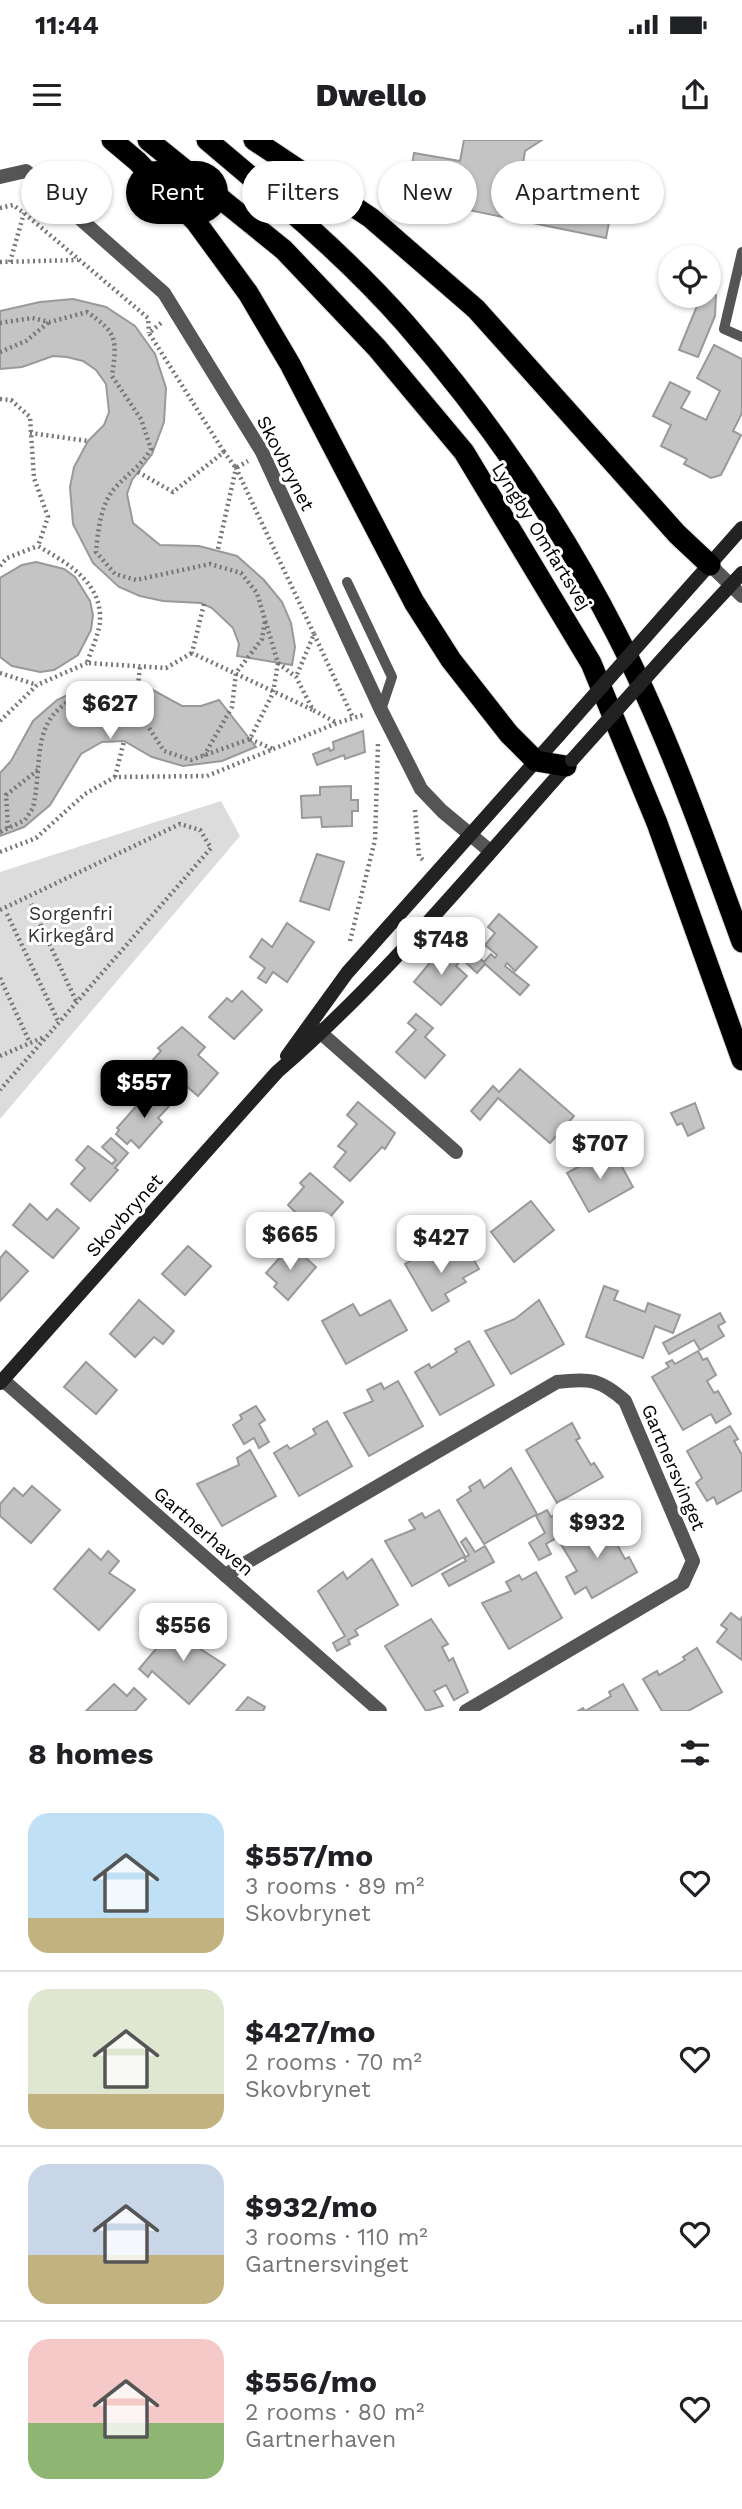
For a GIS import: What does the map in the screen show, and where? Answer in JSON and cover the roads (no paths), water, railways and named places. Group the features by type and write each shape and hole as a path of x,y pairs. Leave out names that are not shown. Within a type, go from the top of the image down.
{"highway":[{"path":"112,140 137,161 196,222 248,293 290,364 414,602 476,692 509,734 536,761 569,763"},
{"name":"Lyngby Omfartsvej","path":"148,140 284,250 377,348 464,452 591,663 657,823 742,1060"},
{"name":"Lyngby Omfartsvej","path":"207,140 306,223 394,312 491,429 553,522 616,633 694,808 742,942"},
{"path":"254,140 371,218 476,309 677,534 710,565"}],"street":[{"name":"Skovbrynet","path":"0,177 26,171 164,293 262,452 381,710 421,789 442,811 490,850"},
{"name":"Skovbrynet","path":"277,1072 309,1023 347,973 742,528"},
{"path":"710,565 737,591"},
{"name":"Skovbrynet","path":"1,1381 277,1072 321,1034 396,959 490,850 676,644 737,591 742,573"},
{"path":"309,1023 456,1152"},
{"name":"Gartnersvinget","path":"225,1575 557,1382 584,1379 605,1384 625,1401 693,1561 683,1583 466,1711"},
{"name":"Gartnerhaven","path":"1,1381 380,1711"}],"lane":[{"path":"742,252 724,329 742,337"},
{"path":"347,582 392,677 381,710"}],"park label":[{"name":"Sorgenfri Kirkegård","path":"71,924"}]}
